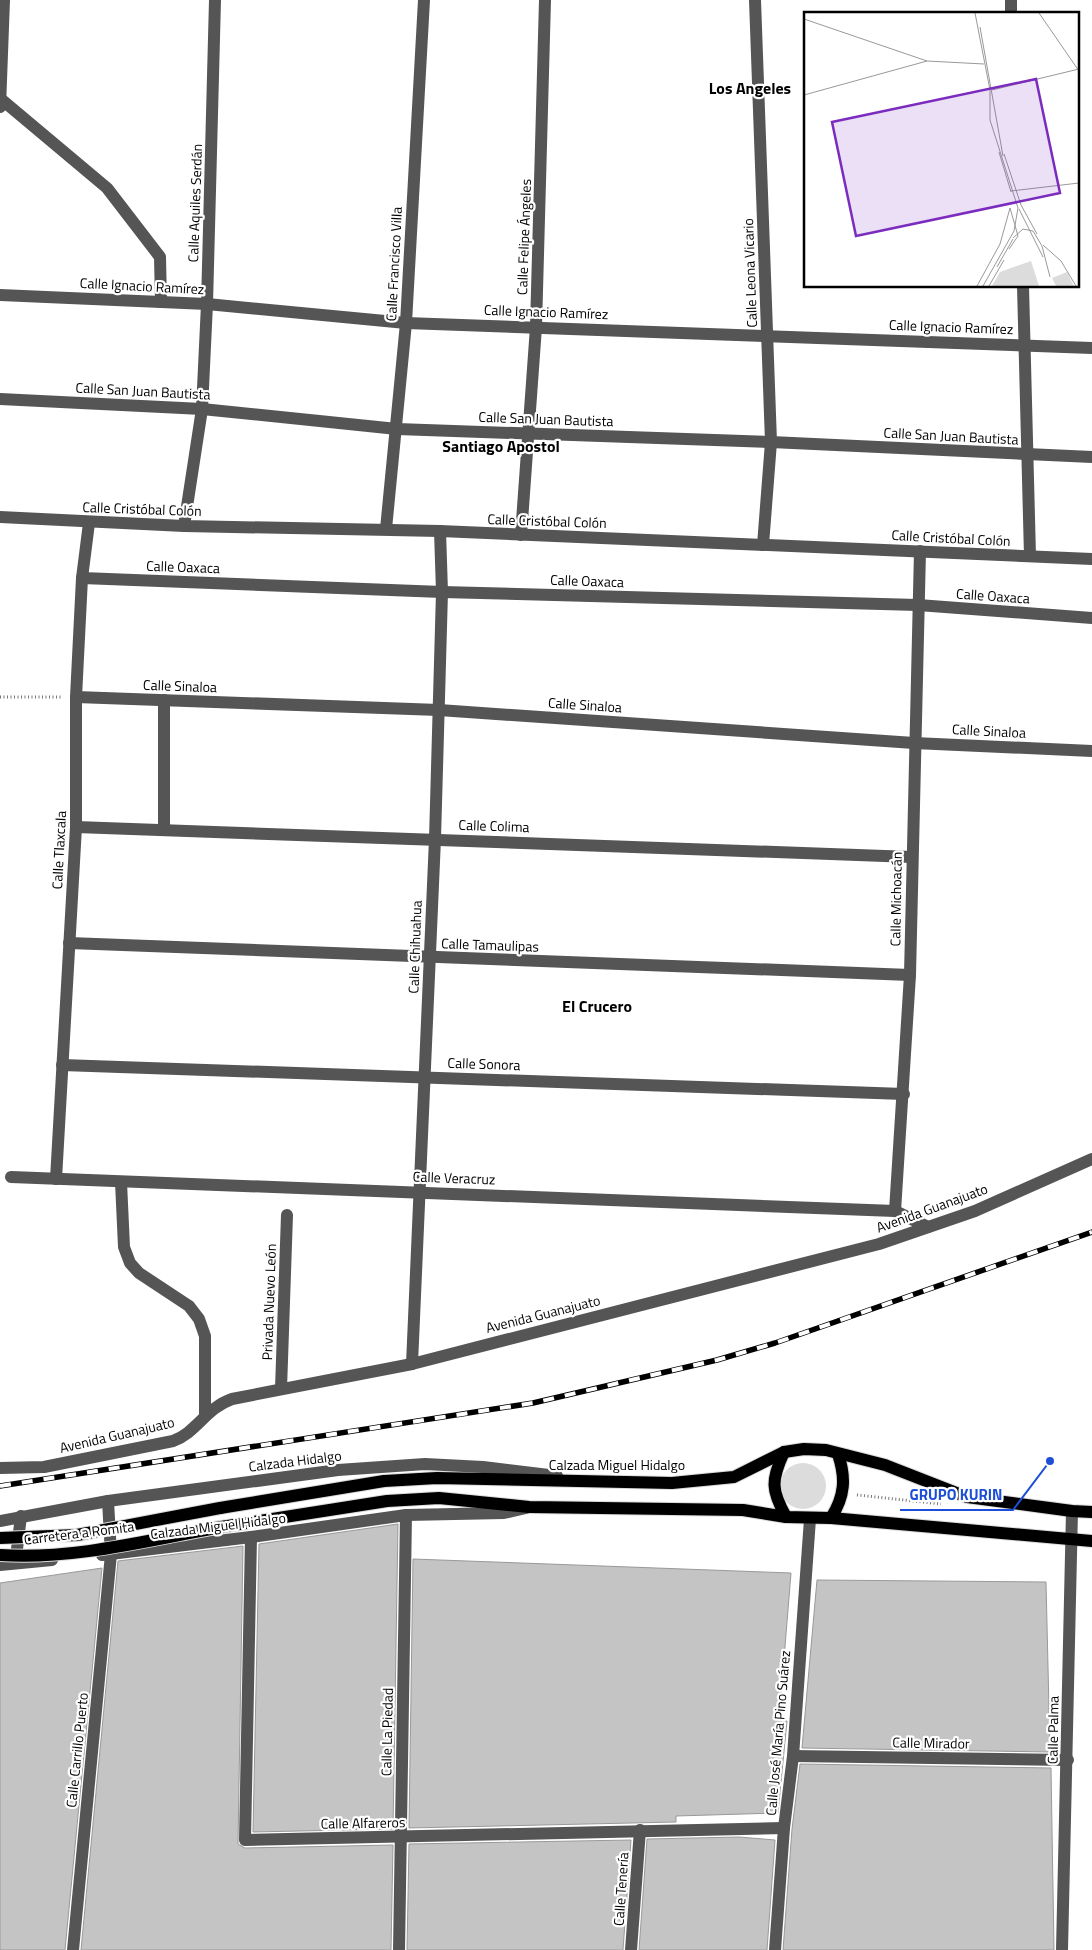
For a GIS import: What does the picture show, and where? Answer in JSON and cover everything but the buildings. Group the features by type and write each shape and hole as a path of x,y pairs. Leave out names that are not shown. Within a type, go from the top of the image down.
{"main road":[{"name":"Calzada Miguel Hidalgo","path":"220,1508 384,1481 438,1478 672,1483 734,1477 784,1452 804,1449 826,1450 885,1465 967,1497 1092,1512"},
{"path":"784,1452 776,1468 773,1486 786,1517"},
{"path":"831,1518 840,1504 844,1487 843,1470 838,1454"},
{"name":"Calzada Miguel Hidalgo","path":"221,1527 387,1501 430,1498 529,1507 743,1510 786,1517 831,1518 1072,1541 1092,1541"},
{"name":"Carretera a Romita","path":"0,1538 77,1535 220,1508"},
{"name":"Carretera a Romita","path":"0,1555 50,1554 90,1550 221,1527"}],"street":[{"path":"4,0 0,104 107,188 160,257 161,302"},
{"name":"Calle Aquiles Serdán","path":"184,526 202,409 207,304 215,0"},
{"name":"Calle Francisco Villa","path":"386,529 406,323 424,0"},
{"name":"Calle Felipe Ángeles","path":"521,535 536,326 545,0"},
{"name":"Calle Leona Vicario","path":"754,0 771,442 763,545"},
{"path":"1023,288 1030,556"},
{"name":"Calle Ignacio Ramírez","path":"0,295 207,304 406,323 536,326 1092,348"},
{"name":"Calle San Juan Bautista","path":"0,399 202,409 397,429 771,442 1092,457"},
{"name":"Calle Cristóbal Colón","path":"0,518 184,526 440,531 1092,559"},
{"name":"Calle Tlaxcala","path":"56,1179 76,827 76,697 82,578 89,523"},
{"name":"Calle Chihuahua","path":"412,1364 418,1192 426,1076 435,839 442,592 440,531"},
{"name":"Calle Michoacán","path":"895,1211 904,1094 910,975 920,551"},
{"name":"Calle Oaxaca","path":"82,578 442,592 918,606 1092,618"},
{"name":"Calle Sinaloa","path":"76,697 439,710 914,743 1092,751"},
{"path":"164,700 164,830"},
{"name":"Calle Colima","path":"76,827 912,857"},
{"name":"Calle Tamaulipas","path":"69,943 910,975"},
{"name":"Calle Sonora","path":"62,1065 426,1076 904,1094"},
{"name":"Avenida Guanajuato","path":"0,1468 44,1467 173,1441 181,1438 205,1415 227,1401 412,1364 879,1244 975,1211 1092,1159"},
{"name":"Calle Veracruz","path":"11,1177 895,1211"},
{"path":"121,1182 124,1247 130,1263 139,1273 189,1306 199,1319 205,1336 205,1415"},
{"path":"895,1211 928,1227"},
{"name":"Privada Nuevo León","path":"281,1390 287,1215"},
{"name":"Calzada Hidalgo","path":"0,1522 21,1516 108,1501 338,1470 425,1464 483,1467 597,1481"},
{"name":"Calle Carrillo Puerto","path":"73,1950 111,1554 108,1501"},
{"name":"Calzada Miguel Hidalgo","path":"0,1565 111,1554 406,1516 504,1513 529,1507"},
{"name":"Calle Palma","path":"1062,1950 1068,1760 1072,1511"},
{"path":"19,1563 17,1549 21,1516"},
{"name":"Calle La Piedad","path":"399,1950 406,1516"},
{"name":"Calle José María Pino Suárez","path":"775,1950 784,1828 793,1756 810,1519"},
{"name":"Calle Alfareros","path":"251,1537 245,1840 784,1828"},
{"name":"Calle Mirador","path":"793,1756 1068,1760"},
{"name":"Calle Tenería","path":"631,1950 640,1830"}],"path":[{"path":"0,697 76,697"}],"shaded area":[{"path":"798,1463 808,1463 822,1473 826,1486 822,1499 816,1505 808,1509 798,1509 784,1499 780,1491 780,1481 790,1467"}],"railway":[{"path":"0,1486 533,1403 717,1360 775,1343 1092,1232"}],"place":[{"name":"GRUPO KURIN","path":"1050,1461"}],"district":[{"name":"Los Angeles","path":"750,88"},
{"name":"Santiago Apostol","path":"501,446"},
{"name":"El Crucero","path":"597,1006"}]}
